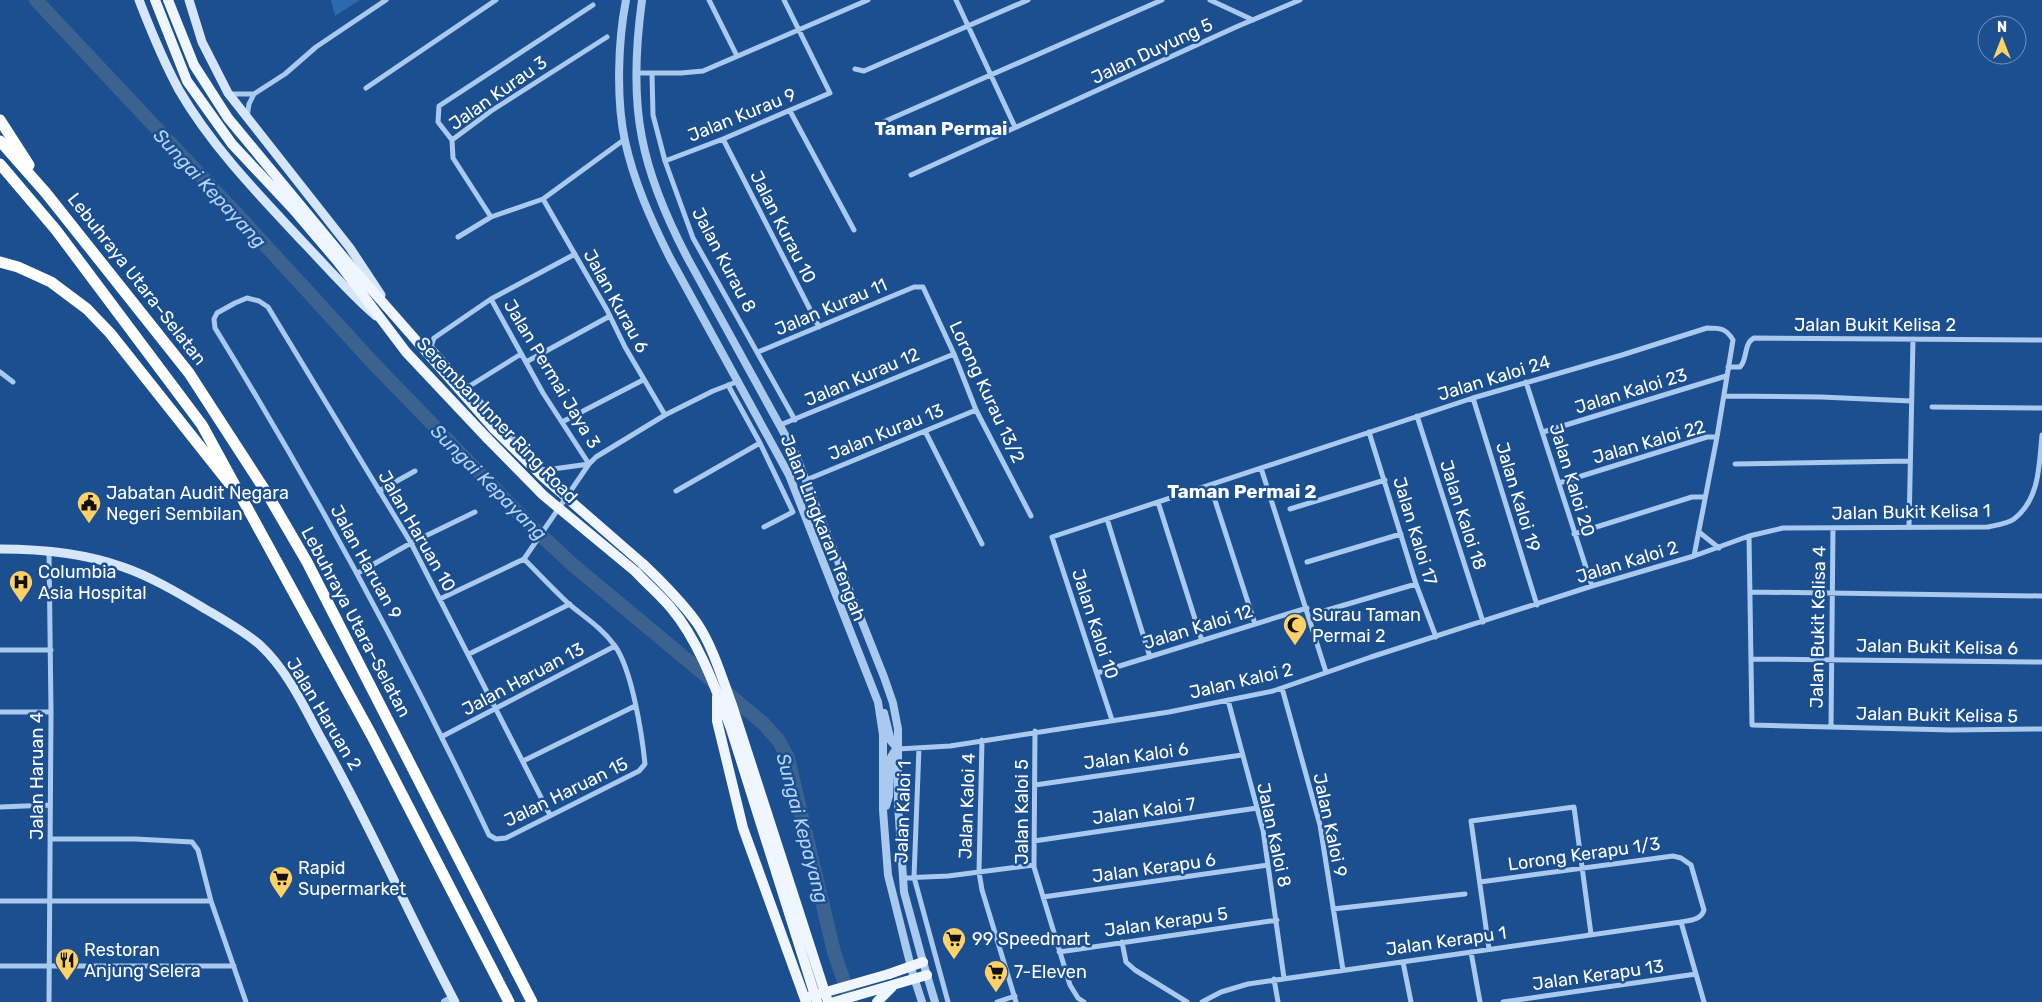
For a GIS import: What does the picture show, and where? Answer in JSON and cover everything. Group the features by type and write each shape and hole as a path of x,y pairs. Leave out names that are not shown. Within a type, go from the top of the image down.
{"highway":[{"path":"0,120 46,193"},
{"name":"Lebuhraya Utara–Selatan","path":"0,141 46,193 189,373 268,496 307,562 532,1002"},
{"name":"Lebuhraya Utara–Selatan","path":"0,164 56,230 202,425 372,736 509,1002"},
{"path":"0,262 18,267 51,282 87,309 110,333 249,508"}],"main road":[{"name":"Seremban Inner Ring Road","path":"139,0 156,46 168,70 204,128 244,177 354,297 381,320 428,376 543,495 636,572 672,609 695,646 736,729 828,1002"},
{"path":"156,0 187,82 195,94 232,144 293,209 338,262 381,320"},
{"path":"168,0 194,65 228,118 349,264 392,312"},
{"name":"Seremban Inner Ring Road","path":"189,0 202,42 228,93 350,248 392,312 494,429 542,478 674,594 698,625 714,658 817,1002"},
{"name":"Jalan Haruan 2","path":"0,549 49,551 115,564 153,580 219,617 260,645 287,678 356,801 451,1001"},
{"path":"717,692 716,721 743,828 806,1000 923,962"},
{"path":"834,1002 927,975"},
{"path":"877,1002 893,986"}],"street":[{"path":"228,93 238,95 254,94 285,74 316,47 386,0"},
{"path":"366,88 496,0"},
{"name":"Jalan Lingkaran Tengah","path":"626,0 621,37 621,97 625,139 639,188 652,222 679,275 789,475 878,702 883,735 883,810 888,875 914,979 922,1002"},
{"name":"Jalan Lingkaran Tengah","path":"642,0 639,21 637,73 638,108 642,139 655,184 672,229 780,425 806,480 884,676 895,712 898,730 898,804 902,878 910,916 935,1002"},
{"path":"709,0 737,56"},
{"path":"784,0 799,29"},
{"path":"637,73 681,74 703,71 868,0"},
{"path":"956,0 1015,127"},
{"path":"854,69 864,70 1028,0"},
{"path":"881,123 1162,0"},
{"path":"1210,0 1253,20"},
{"name":"Jalan Duyung 5","path":"911,175 1300,0"},
{"path":"452,140 438,122 439,106 593,5"},
{"name":"Jalan Kurau 9","path":"665,161 723,139 830,93 799,29"},
{"name":"Jalan Kurau 3","path":"491,217 453,158 452,140 491,111 607,38"},
{"name":"Jalan Kurau 8","path":"652,74 653,115 665,161 693,238 795,420"},
{"path":"248,119 248,110 254,94"},
{"path":"790,111 854,230"},
{"path":"458,236 491,217 543,199 625,139"},
{"name":"Jalan Kurau 10","path":"723,139 819,327"},
{"name":"Jalan Kurau 6","path":"543,199 610,316 643,380 665,415"},
{"path":"575,254 492,299 434,338 431,346 541,469 546,470 589,464"},
{"name":"Jalan Kurau 11","path":"758,352 914,287"},
{"name":"Lorong Kurau 13/2","path":"914,287 923,287 954,354 976,410 1031,516"},
{"name":"Jalan Haruan 10","path":"228,306 247,298 259,301 268,307 411,543 550,815"},
{"name":"Jalan Permai Jaya 3","path":"492,299 543,393 589,464"},
{"name":"Jalan Haruan 9","path":"228,306 217,313 214,319 215,328 257,396 358,573 443,736 489,835 496,839"},
{"path":"526,362 610,316"},
{"name":"Jalan Kaloi 24","path":"1052,537 1473,398 1622,355 1707,328 1721,328 1728,331 1733,340 1694,556"},
{"name":"Jalan Bukit Kelisa 2","path":"1728,367 1740,367 1744,364 1748,344 1754,338 2042,340"},
{"path":"1908,527 1913,339"},
{"path":"468,387 521,354"},
{"name":"Jalan Kurau 12","path":"780,425 954,354"},
{"path":"0,372 14,382"},
{"name":"Jalan Kaloi 23","path":"1543,432 1726,376"},
{"path":"562,422 643,380"},
{"path":"440,599 524,559 589,464 614,445 665,415 728,385 739,382"},
{"name":"Jalan Kaloi 20","path":"1526,382 1592,586"},
{"path":"728,385 760,443 793,512 764,527"},
{"path":"1724,396 1821,397 1911,401"},
{"name":"Jalan Kaloi 19","path":"1473,398 1537,605"},
{"path":"1932,407 2042,408"},
{"name":"Jalan Kurau 13","path":"806,480 976,410"},
{"name":"Jalan Kaloi 18","path":"1418,416 1483,622"},
{"path":"925,431 982,544"},
{"name":"Jalan Kaloi 17","path":"1369,432 1416,584 1436,636"},
{"name":"Jalan Bukit Kelisa 1","path":"1694,556 1749,536 1783,528 1988,527 2013,520 2026,506 2038,482 2042,435"},
{"name":"Jalan Kaloi 22","path":"1559,483 1707,437 1717,437"},
{"path":"676,491 760,443"},
{"path":"1735,464 1910,461"},
{"path":"1261,468 1326,672"},
{"path":"379,491 415,471"},
{"path":"1290,509 1385,480"},
{"path":"1210,485 1255,624"},
{"path":"1574,534 1692,497 1705,496"},
{"path":"1158,502 1202,641"},
{"path":"358,573 411,543 476,512"},
{"path":"1107,519 1150,657"},
{"name":"Jalan Bukit Kelisa 4","path":"1831,727 1833,528"},
{"path":"1699,532 1719,548"},
{"path":"1308,562 1401,534"},
{"path":"1749,536 1751,592 1750,659"},
{"name":"Jalan Kaloi 10","path":"1052,537 1112,720"},
{"name":"Jalan Haruan 4","path":"49,551 51,650 49,1002"},
{"name":"Jalan Kaloi 2","path":"898,749 950,746 1035,731 1169,712 1282,688 1592,586 1694,556"},
{"path":"523,761 635,706 621,657 615,646 596,624 570,604 524,559"},
{"path":"1324,612 1416,584"},
{"path":"1751,592 2042,596"},
{"path":"469,654 570,604"},
{"name":"Jalan Kaloi 12","path":"1097,673 1307,608"},
{"name":"Jalan Haruan 13","path":"443,736 615,646"},
{"path":"0,650 51,650"},
{"name":"Jalan Bukit Kelisa 6","path":"1750,659 2042,662"},
{"name":"Jalan Bukit Kelisa 5","path":"1750,659 1752,725 1951,730 2042,729"},
{"name":"Jalan Kaloi 9","path":"1282,688 1320,824 1343,970"},
{"name":"Jalan Kaloi 8","path":"1228,700 1263,830 1284,978"},
{"path":"878,702 885,716 892,743 898,749 891,757 888,802 883,810"},
{"name":"Jalan Haruan 15","path":"496,839 506,838 639,771 645,764 642,737 635,706"},
{"path":"0,712 51,712"},
{"name":"Jalan Kaloi 5","path":"1035,731 1034,865 1070,985 1078,998 1084,1002"},
{"name":"Jalan Kaloi 4","path":"982,740 979,872 982,890 1016,999"},
{"name":"Jalan Kaloi 1","path":"919,748 914,877 948,1002"},
{"name":"Jalan Kaloi 6","path":"1035,785 1242,755"},
{"path":"0,806 50,805"},
{"path":"1489,949 1472,821 1574,807 1591,934"},
{"name":"Jalan Kaloi 7","path":"1034,841 1257,808"},
{"path":"50,839 144,839 192,842 198,850 211,901 246,1002"},
{"name":"Lorong Kerapu 1/3","path":"1480,882 1673,856 1681,858 1691,866 1704,910 1703,915 1698,918"},
{"path":"902,878 979,872 1034,865"},
{"name":"Jalan Kerapu 6","path":"1043,897 1268,865"},
{"path":"1333,909 1465,894"},
{"path":"0,901 211,901"},
{"name":"Jalan Kerapu 1","path":"1202,1002 1234,987 1274,979 1403,962 1698,918"},
{"name":"Jalan Kerapu 5","path":"1059,952 1277,920"},
{"path":"1681,922 1704,1002"},
{"path":"1122,942 1126,962 1135,970 1187,1002"},
{"path":"1471,952 1480,1002"},
{"path":"1403,962 1411,1002"},
{"path":"0,966 234,966"},
{"name":"Jalan Kerapu 13","path":"1503,1002 1696,974"},
{"path":"1274,979 1278,1002"},
{"path":"997,1002 1016,999"}],"shaded area":[{"path":"331,0 360,0 335,16"}],"waterway":[{"name":"Sungai Kepayang","path":"36,0 235,212 375,365 532,527 573,565 763,723 779,741 788,758 834,952 851,1002"}],"place":[{"name":"Jabatan Audit Negara Negeri Sembilan","path":"89,524"},
{"name":"Columbia Asia Hospital","path":"21,603"},
{"name":"Surau Taman Permai 2","path":"1295,646"},
{"name":"Rapid Supermarket","path":"281,899"},
{"name":"99 Speedmart","path":"954,960"},
{"name":"Restoran Anjung Selera","path":"67,981"},
{"name":"7-Eleven","path":"996,993"}],"district":[{"name":"Taman Permai","path":"941,128"},
{"name":"Taman Permai 2","path":"1242,491"}]}
